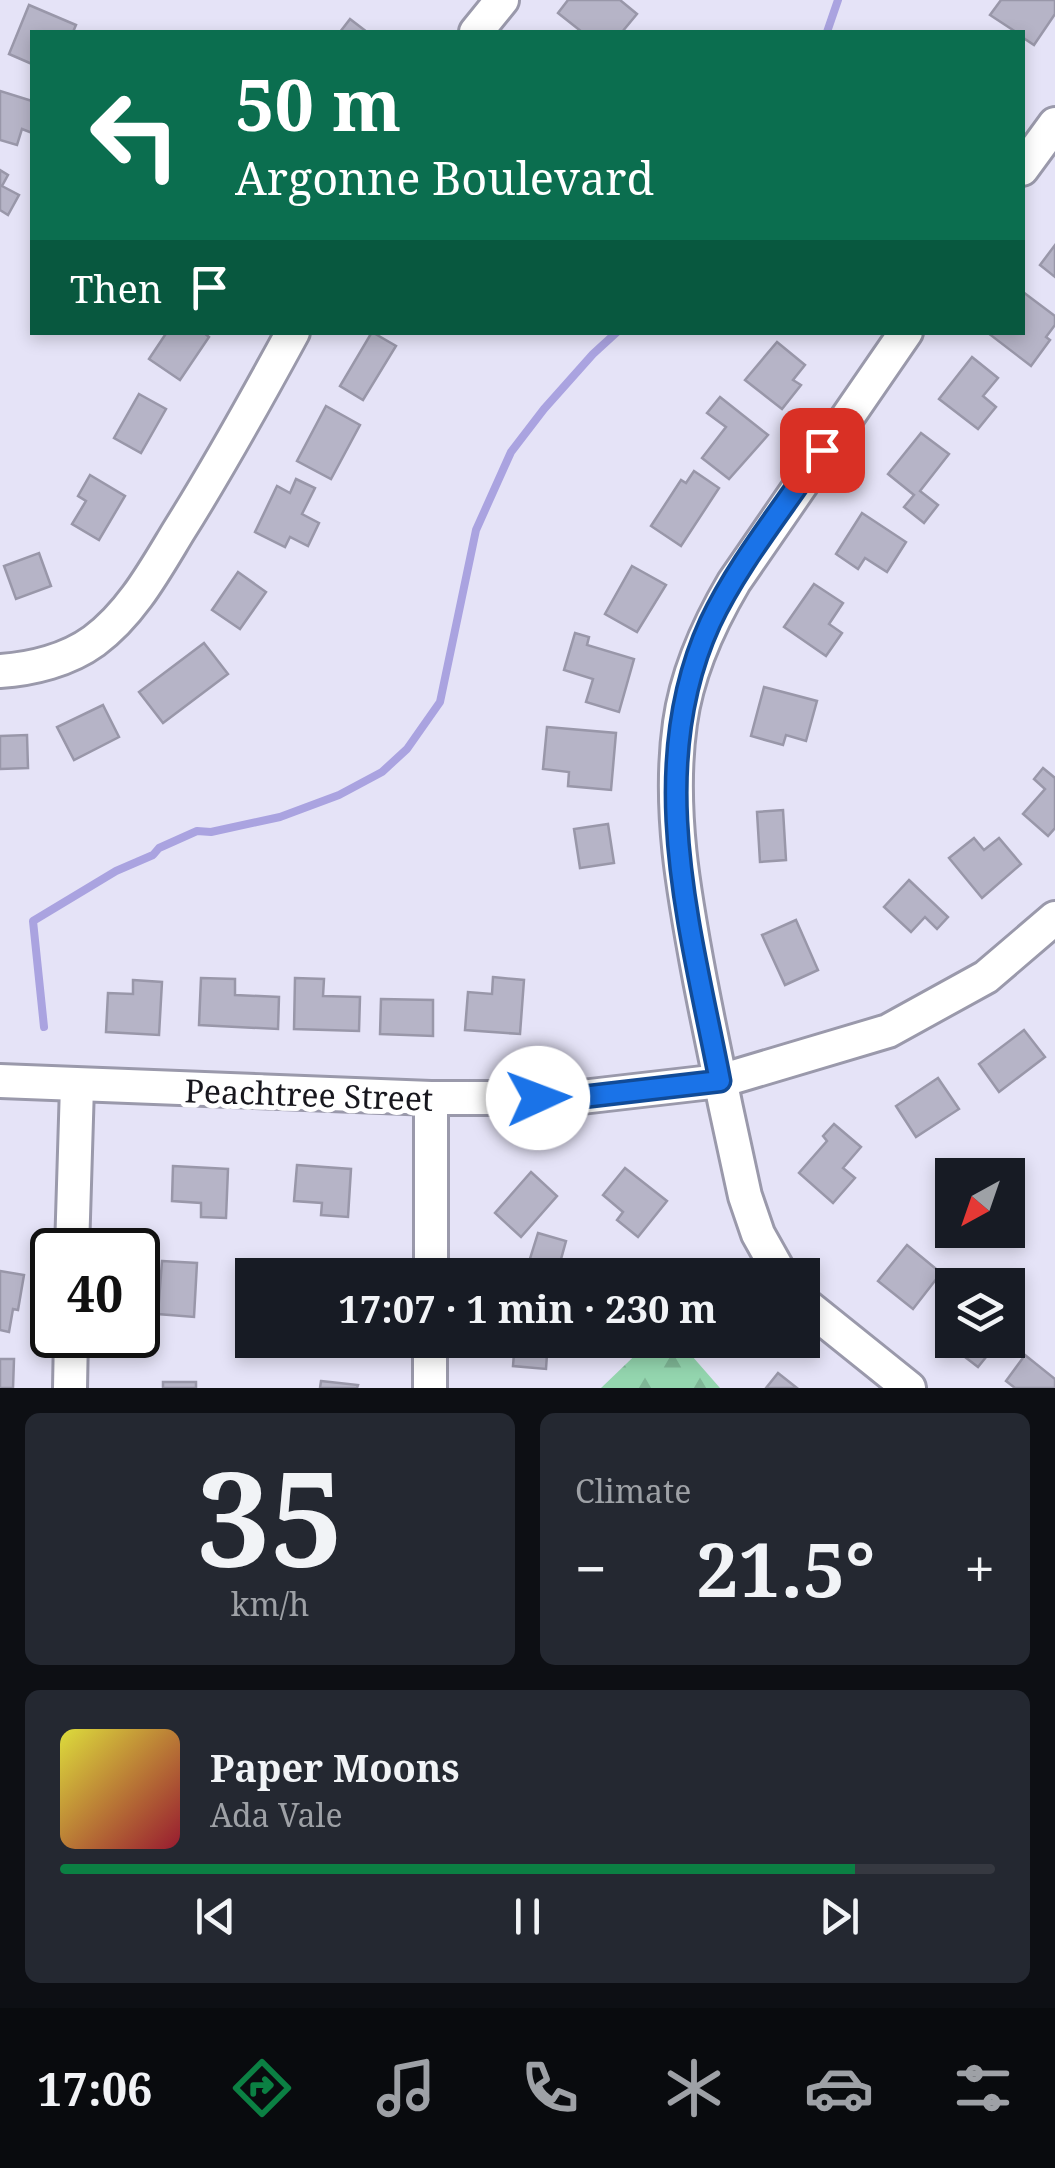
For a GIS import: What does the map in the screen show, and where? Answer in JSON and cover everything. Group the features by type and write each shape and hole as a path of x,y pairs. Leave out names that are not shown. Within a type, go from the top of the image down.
{"street":[{"path":"478,30 502,0"},
{"path":"1025,165 1055,124"},
{"path":"0,671 55,661 77,652 120,618 148,582 197,502 291,335"},
{"path":"772,1258 744,1196 683,890 676,811 680,720 694,664 711,621 904,335"},
{"name":"Peachtree Street","path":"0,1081 431,1098 574,1098 720,1081 888,1031 986,977 1055,918"},
{"path":"73,1228 77,1086"},
{"path":"430,1258 431,1098"},
{"path":"820,1316 909,1388"},
{"path":"70,1388 71,1358"},
{"path":"430,1358 430,1388"}],"green space":[{"path":"632,1358 694,1358 720,1388 601,1388"}],"building":[{"path":"568,0 620,0 637,14 624,30 579,30 558,13"},
{"path":"1001,0 1055,0 1055,14 1034,45 1025,39 1025,30 1013,30 990,15"},
{"path":"29,5 76,25 74,30 30,30 30,63 9,54"},
{"path":"350,19 364,30 342,30"},
{"path":"0,91 30,100 30,132 22,129 17,145 0,140"},
{"path":"0,170 8,175 2,186 19,195 8,215 0,210"},
{"path":"1055,245 1055,277 1040,265"},
{"path":"1025,294 1055,316 1055,325 1046,337 1050,340 1031,366 991,335 1025,335"},
{"path":"165,335 209,337 180,380 149,359"},
{"path":"370,335 396,346 363,400 340,386"},
{"path":"777,342 805,365 793,380 801,385 782,409 745,380"},
{"path":"972,357 998,378 983,396 996,407 978,429 939,399"},
{"path":"139,394 166,409 141,453 114,438"},
{"path":"720,397 768,435 729,479 702,458 726,427 707,413"},
{"path":"326,406 360,425 331,479 297,461"},
{"path":"921,433 949,454 920,491 938,505 924,523 904,507 914,495 888,474"},
{"path":"694,471 719,488 681,546 651,526 681,480 686,483"},
{"path":"90,475 125,496 99,540 72,524 86,501 78,496"},
{"path":"296,479 315,488 302,514 319,523 308,546 290,537 285,547 255,532 277,486 290,493"},
{"path":"862,513 906,542 887,572 865,558 858,569 836,554"},
{"path":"39,553 51,586 16,599 4,566"},
{"path":"632,566 666,585 637,632 605,614"},
{"path":"238,572 266,592 240,629 212,610"},
{"path":"814,584 843,603 829,624 842,633 826,656 784,627"},
{"path":"575,633 589,637 587,645 634,659 619,712 586,702 593,679 564,670"},
{"path":"204,643 228,674 163,723 139,692"},
{"path":"764,687 817,701 806,741 786,735 783,745 751,736"},
{"path":"103,705 119,737 74,760 57,727"},
{"path":"547,727 616,733 611,790 568,786 569,772 543,769"},
{"path":"27,735 28,768 0,769 0,736"},
{"path":"1043,768 1055,778 1055,828 1048,836 1023,814 1045,789 1034,779"},
{"path":"783,810 786,860 760,862 757,812"},
{"path":"608,824 614,863 580,868 574,829"},
{"path":"974,838 984,850 999,838 1021,864 982,898 949,858"},
{"path":"909,880 948,917 937,929 925,917 911,932 884,907"},
{"path":"796,920 818,970 785,985 762,935"},
{"path":"493,977 524,980 520,1034 465,1030 468,992 492,994"},
{"path":"201,978 235,979 235,995 279,997 278,1029 199,1025"},
{"path":"295,978 324,979 323,996 360,997 359,1031 294,1029"},
{"path":"133,980 162,982 159,1035 106,1032 108,993 133,994"},
{"path":"381,999 433,1000 433,1036 380,1034"},
{"path":"1024,1030 1045,1057 999,1092 979,1064"},
{"path":"938,1078 959,1109 916,1137 896,1106"},
{"path":"834,1124 861,1147 843,1168 855,1178 833,1203 799,1173 827,1141 823,1136"},
{"path":"297,1165 351,1169 348,1217 321,1215 322,1203 294,1201"},
{"path":"173,1166 228,1169 226,1218 201,1217 201,1203 172,1201"},
{"path":"625,1168 667,1201 638,1237 617,1220 623,1212 603,1195"},
{"path":"531,1172 557,1196 521,1237 495,1213"},
{"path":"538,1233 566,1241 561,1258 530,1258"},
{"path":"907,1245 935,1268 935,1281 913,1309 878,1281"},
{"path":"162,1261 197,1263 194,1317 160,1314"},
{"path":"0,1271 24,1275 18,1310 13,1309 9,1332 0,1330"},
{"path":"1025,1355 1055,1379 1055,1388 1015,1388 1006,1381"},
{"path":"514,1358 547,1358 546,1369 513,1366"},
{"path":"966,1358 985,1358 978,1367"},
{"path":"0,1359 14,1359 13,1388 0,1388"},
{"path":"778,1373 797,1388 766,1388"},
{"path":"321,1381 358,1385 320,1388"},
{"path":"163,1382 196,1382 196,1388 163,1388"}],"waterway":[{"path":"828,30 838,0"},
{"path":"44,1027 33,921 116,871 153,855 159,848 197,831 211,832 280,817 339,795 382,772 407,749 440,702 476,530 511,452 544,409 614,335"}],"route":[{"path":"538,1098 632,1093 720,1081 683,890 676,811 680,720 694,664 711,621 822,450"}]}
